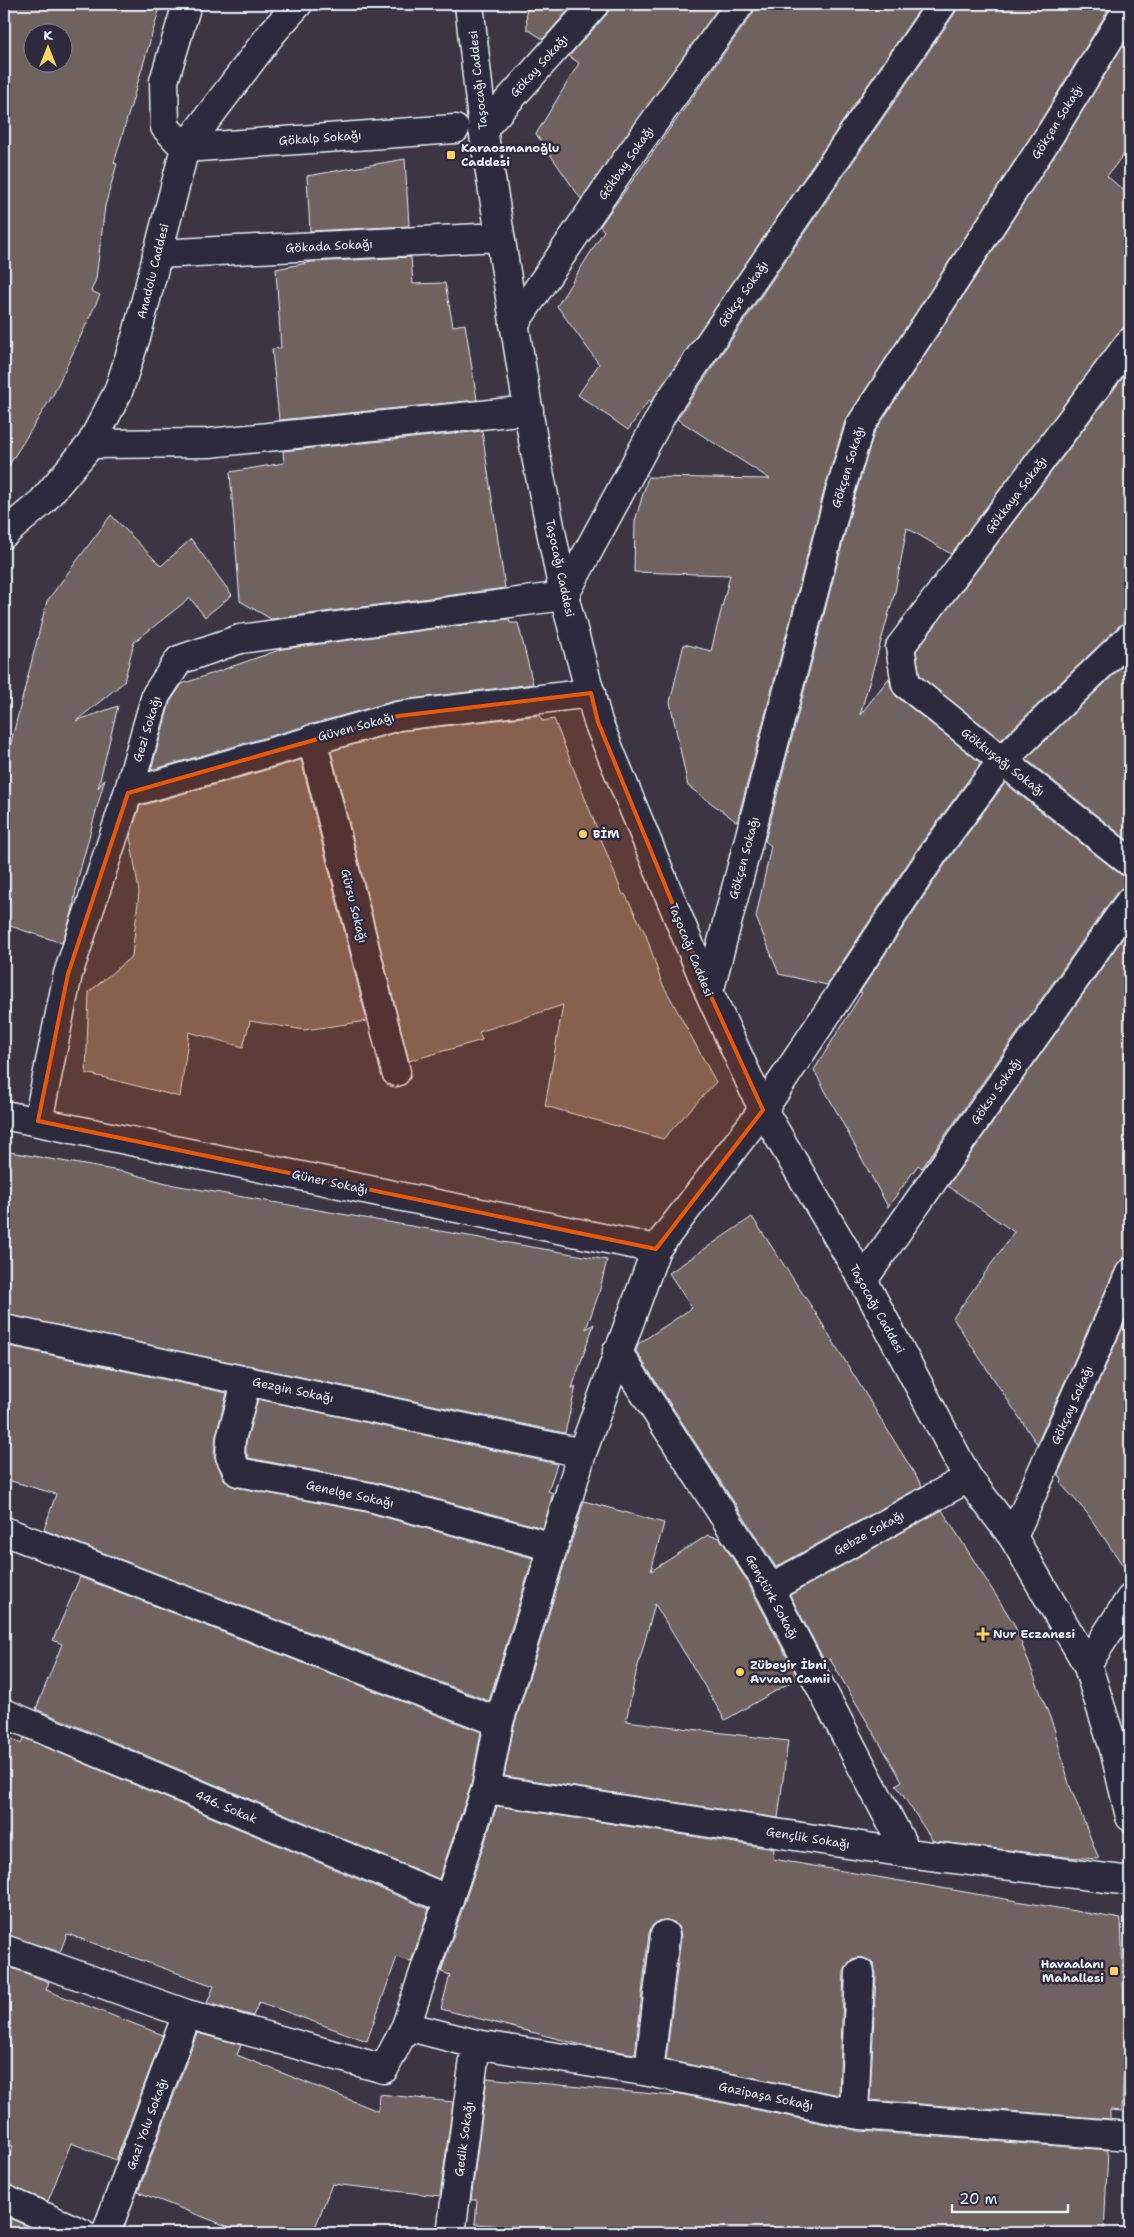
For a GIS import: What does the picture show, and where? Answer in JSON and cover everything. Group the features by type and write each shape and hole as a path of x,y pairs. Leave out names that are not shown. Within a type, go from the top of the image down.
{"street":[{"path":"185,148 165,126 164,81 188,4"},
{"name":"Anadolu Caddesi","path":"4,534 42,502 91,444 118,392 137,334 185,148 272,33 298,4"},
{"name":"Gökay Sokağı","path":"483,129 595,4"},
{"name":"Gökbay Sokağı","path":"514,324 625,162 740,4"},
{"name":"Gökçe Sokağı","path":"564,596 667,405 942,4"},
{"name":"Gökçen Sokağı","path":"708,992 839,495 860,426 1051,133 1130,5"},
{"name":"Taşocağı Caddesi","path":"466,7 483,129 529,410 564,596 598,722 708,992 763,1110 863,1280 968,1478 1013,1537 1087,1664 1114,1749 1130,1817"},
{"name":"Gökalp Sokağı","path":"185,148 456,129"},
{"name":"Gökada Sokağı","path":"157,254 500,237"},
{"name":"Gökkaya Sokağı","path":"900,647 1130,342"},
{"path":"91,444 209,443 529,410"},
{"name":"Gezi Sokağı","path":"38,1121 68,974 128,793 156,695 179,660 240,639 564,596"},
{"path":"4,1949 187,2014 384,2069 406,2026 449,1900 486,1788 499,1722 582,1453 617,1351 656,1249 763,1110 933,854 1002,761 1130,637"},
{"name":"Gökkuşağı Sokağı","path":"900,647 906,684 1130,862"},
{"name":"Güven Sokağı","path":"128,793 398,716 590,693"},
{"name":"Gürsu Sokağı","path":"312,739 396,1072"},
{"name":"Göksu Sokağı","path":"863,1280 1130,901"},
{"name":"Güner Sokağı","path":"4,1115 656,1249"},
{"name":"Gökçay Sokağı","path":"1013,1537 1130,1273"},
{"name":"Gezgin Sokağı","path":"4,1329 582,1453"},
{"name":"Gençtürk Sokağı","path":"617,1351 769,1589 908,1853"},
{"name":"Genelge Sokağı","path":"247,1380 231,1439 230,1456 238,1472 370,1497 553,1547"},
{"name":"Gebze Sokağı","path":"769,1589 968,1478"},
{"path":"4,1530 499,1722"},
{"path":"1087,1664 1130,1599"},
{"name":"446. Sokak","path":"4,1713 449,1900"},
{"name":"Gençlik Sokağı","path":"486,1788 908,1853 1130,1881"},
{"path":"649,2072 665,1935"},
{"path":"854,2114 860,1973"},
{"name":"Gazi Yolu Sokağı","path":"106,2233 187,2014"},
{"name":"Gazipaşa Sokağı","path":"406,2026 476,2044 649,2072 854,2114 1130,2136"},
{"name":"Gedik Sokağı","path":"451,2233 476,2044"},
{"path":"4,2199 82,2233"}],"highlighted area":[{"path":"591,693 598,722 709,992 763,1110 656,1249 38,1121 68,974 128,793 398,716"}],"building":[{"path":"4,4 161,4 114,163 117,164 105,206 96,279 91,291 100,295 53,395 4,473"},
{"path":"526,4 574,4 543,39 527,29"},
{"path":"610,4 721,4 581,199 536,134 579,63 569,56 607,14"},
{"path":"755,4 923,4 651,402 649,400 628,430 578,395 599,364 557,306 604,231 600,226 753,13"},
{"path":"957,4 1112,4 1038,125 845,421 824,491 737,822 688,786 670,702 684,644 711,651 730,575 634,572 635,521 648,477 770,479 677,419 955,13"},
{"path":"1130,34 1130,146 1107,176 1130,196 1130,327 1123,328 1118,333 951,554 907,528 895,592 860,715 889,678 896,696 981,763 920,845 827,985 779,974 756,917 771,846 765,841 854,499 874,433 1064,141"},
{"path":"405,159 409,226 310,231 307,176"},
{"path":"411,257 413,284 445,283 453,326 465,324 477,400 279,420 272,349 281,348 276,269 312,262"},
{"path":"1130,368 1130,622 1119,626 1001,740 920,676 916,651"},
{"path":"482,431 505,588 271,619 240,601 230,472 284,463 283,451"},
{"path":"111,515 161,566 191,539 232,595 205,617 190,598 134,642 124,682 76,721 118,706 98,788 105,778 78,878 72,913 62,943 4,924 4,770 47,601"},
{"path":"509,619 510,623 518,623 533,684 394,701 151,770 170,702 182,684 282,649"},
{"path":"1130,659 1130,842 1026,759"},
{"path":"540,715 542,721 554,719 623,895 625,894 646,935 661,981 716,1082 663,1139 545,1106 563,1005 479,1032 482,1040 409,1061 331,751 401,731"},
{"path":"301,760 367,1021 305,1030 250,1021 243,1047 189,1032 180,1097 86,1073 89,992 132,956 139,892 130,836 140,806"},
{"path":"1005,783 1120,874 1130,877 1130,886 1123,887 1117,892 922,1168 918,1165 888,1207 814,1070 862,993 860,992 946,863"},
{"path":"1130,928 1130,1258 1121,1260 1116,1267 1037,1444 953,1318 1014,1232 948,1186"},
{"path":"4,1151 125,1172 174,1185 607,1260 599,1293 586,1329 594,1324 572,1388 576,1386 565,1433 4,1314"},
{"path":"752,1217 815,1312 922,1486 776,1567 636,1351 638,1344 692,1308 669,1273"},
{"path":"1130,1311 1130,1576 1087,1513 1061,1484 1062,1480 1058,1474"},
{"path":"4,1345 227,1393 216,1435 214,1456 224,1479 235,1487 366,1512 533,1558 489,1701 44,1530 56,1494 4,1479"},
{"path":"258,1399 557,1464 548,1491 553,1493 543,1528 374,1482 249,1458 246,1453 246,1442"},
{"path":"584,1501 664,1523 651,1571 708,1535 720,1538 748,1583 798,1678 725,1720 655,1604 636,1673 626,1721 788,1741 778,1818 504,1776 514,1726"},
{"path":"942,1510 1014,1624 1054,1728 1069,1784 1099,1859 1066,1857 933,1841 896,1785 902,1781 830,1659 825,1662 790,1595"},
{"path":"80,1577 481,1732 471,1785 439,1879 36,1709 62,1644 53,1640"},
{"path":"4,1734 21,1744 24,1738 429,1909 411,1962 397,1957 367,2041 259,2002 253,2016 207,2003 214,1986 67,1934 60,1952 4,1934"},
{"path":"497,1806 774,1849 773,1859 1121,1919 1126,2064 1124,2063 1122,2111 1110,2110 1110,2119 870,2100 876,1974 874,1965 869,1960 861,1957 852,1959 844,1972 839,2095 666,2060 681,1937 679,1928 674,1922 667,1920 658,1921 652,1926 649,1933 635,2054 586,2046 441,2009 450,1975 441,1972"},
{"path":"4,1965 49,1982 46,1990 163,2035 116,2160 71,2143 48,2201 4,2184 4,2171 13,2146 4,2144"},
{"path":"197,2033 241,2045 237,2055 378,2111 379,2094 453,2102 440,2196 332,2184 313,2233 245,2233 138,2192"},
{"path":"487,2078 674,2096 675,2093 860,2131 1108,2150 1104,2233 601,2233 475,2224 477,2200 471,2200"},
{"path":"4,2216 37,2230 36,2233 4,2233"}],"place":[{"name":"Karaosmanoğlu Caddesi","path":"451,155"},
{"name":"BİM","path":"583,834"},
{"name":"Nur Eczanesi","path":"983,1634"},
{"name":"Zübeyir İbni Avvam Camii","path":"740,1672"},
{"name":"Havaalanı Mahallesi","path":"1114,1971"}]}
